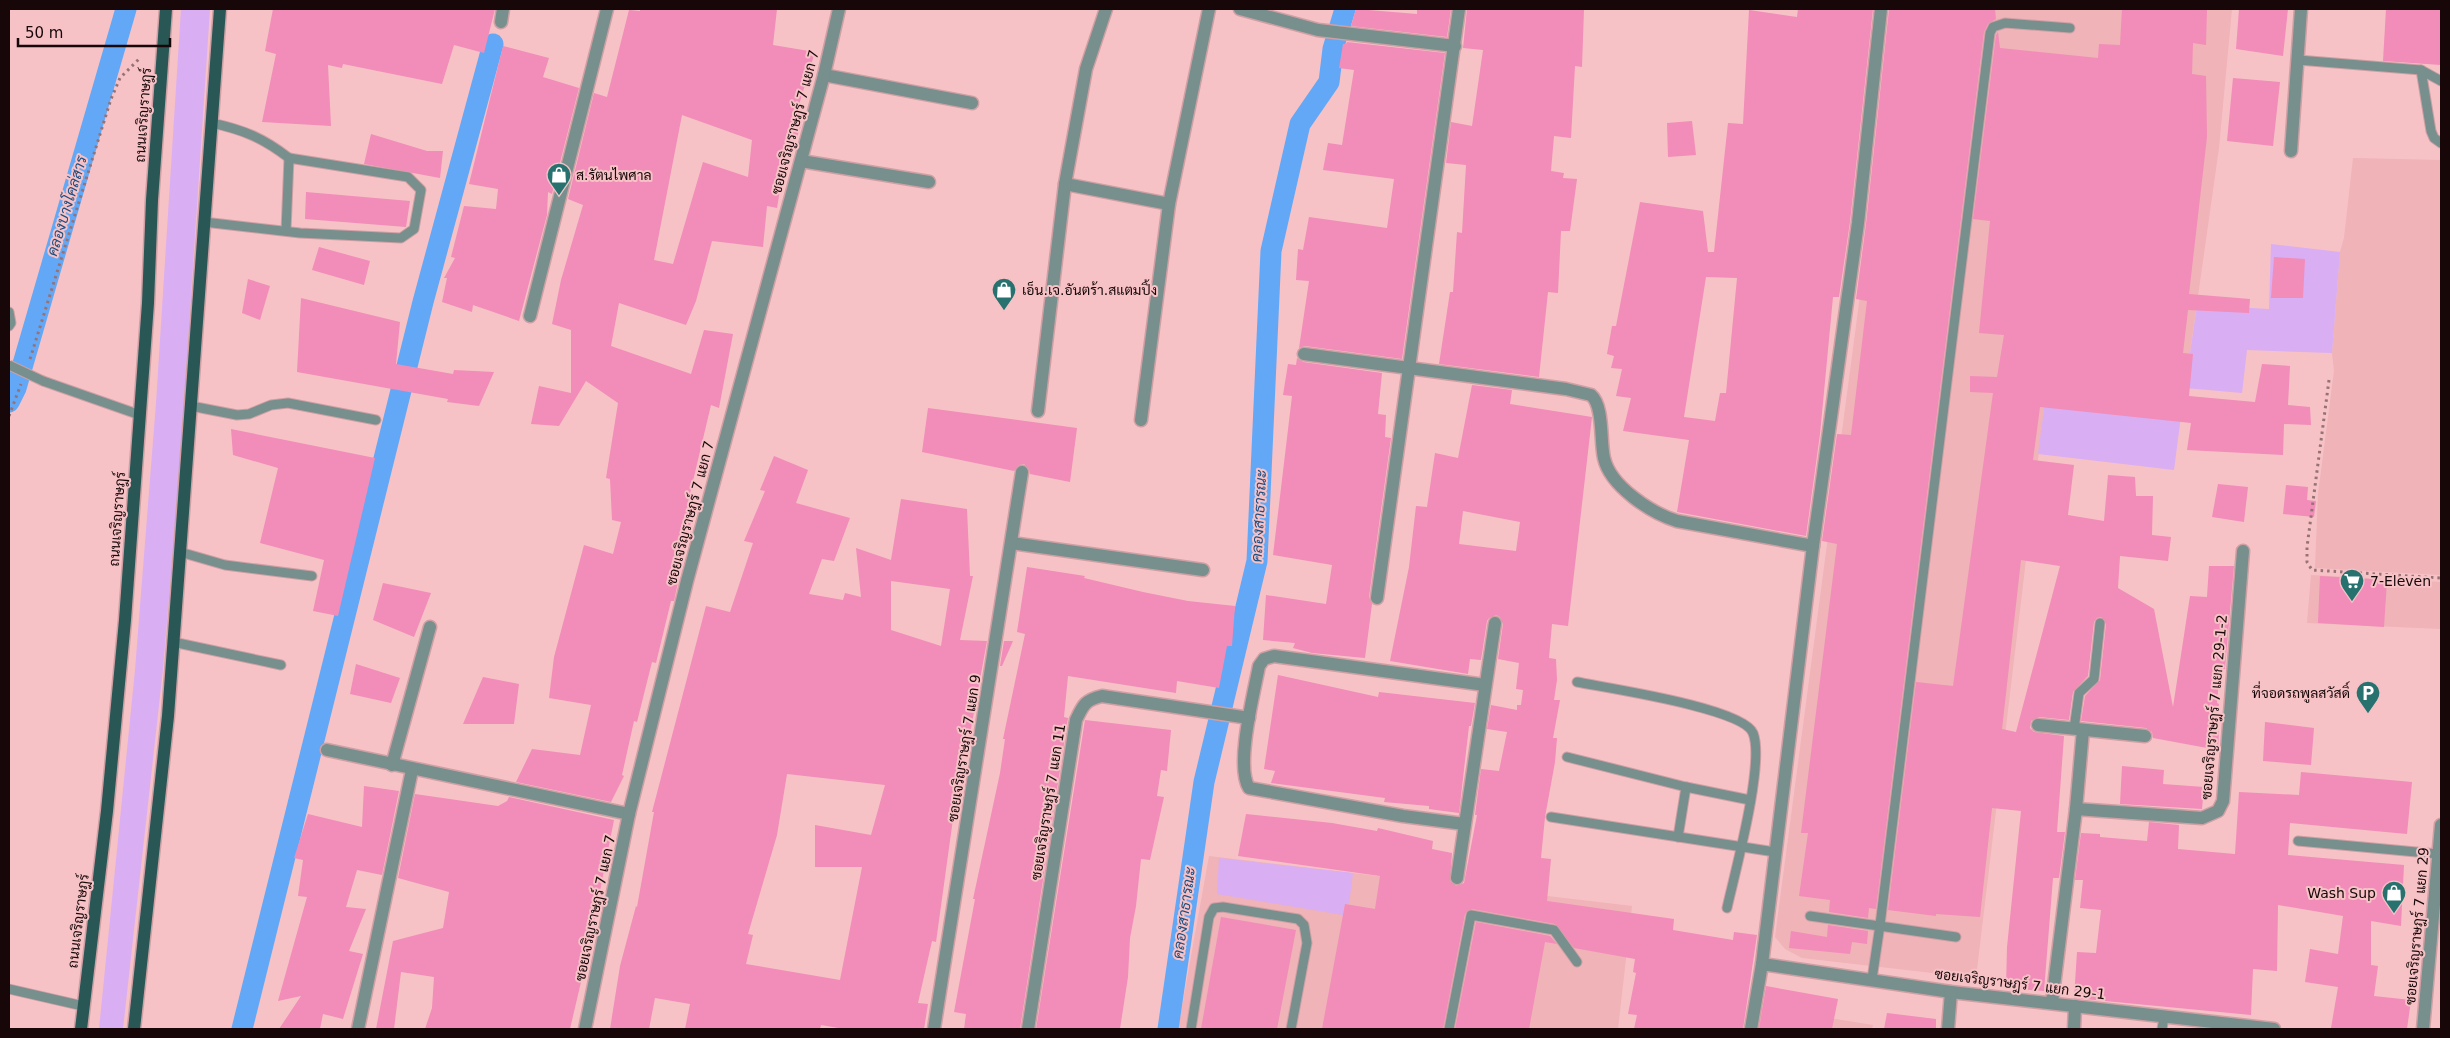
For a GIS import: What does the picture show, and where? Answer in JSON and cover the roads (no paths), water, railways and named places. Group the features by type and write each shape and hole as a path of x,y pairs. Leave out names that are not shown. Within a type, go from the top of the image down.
{"main road":[{"name":"ถนนเจริญราษฎร์","path":"81,1029 109,792 125,620 148,303 152,200 166,9"},
{"path":"134,1029 168,716 220,9"}],"street":[{"path":"501,22 503,9"},
{"path":"530,316 607,9"},
{"name":"ซอยเจริญราษฎร์ 7 แยก 7","path":"585,1029 629,814 687,581 824,75 839,9"},
{"path":"1038,411 1065,184 1086,69 1106,9"},
{"path":"1141,420 1169,204 1209,9"},
{"path":"1240,9 1318,30 1455,46"},
{"path":"1377,598 1410,368 1428,222 1460,9"},
{"path":"1751,1029 1762,964 1813,546 1858,224 1881,9"},
{"path":"2291,151 2301,9"},
{"path":"824,75 972,103"},
{"path":"801,161 929,182"},
{"path":"1065,184 1169,204"},
{"path":"1304,354 1591,395 1598,406 1604,458 1608,468 1636,499 1657,514 1677,521 1813,546"},
{"name":"ซอยเจริญราษฎร์ 7 แยก 9","path":"934,1029 1022,472"},
{"path":"1012,543 1203,570"},
{"name":"ซอยเจริญราษฎร์ 7 แยก 29-1-2","path":"2076,809 2202,818 2218,811 2222,801 2243,552"},
{"path":"1457,878 1495,623"},
{"path":"392,765 430,627"},
{"path":"1464,824 1403,816 1249,788 1243,775 1242,717 1259,666 1264,659 1274,656 1486,685"},
{"name":"ซอยเจริญราษฎร์ 7 แยก 11","path":"1028,1029 1076,720 1082,708 1090,699 1102,696 1242,717"},
{"path":"2038,725 2145,736"},
{"path":"2052,1002 2076,809 2078,729"},
{"path":"327,750 412,770 629,814"},
{"path":"358,1029 412,770"},
{"name":"ซอยเจริญราษฎร์ 7 แยก 29","path":"2423,1029 2441,825"},
{"name":"ซอยเจริญราษฎร์ 7 แยก 29-1","path":"1762,964 1951,992 2052,1002 2163,1023 2274,1029"},
{"path":"1948,1029 1951,992"},
{"path":"2074,1029 2076,1006"}],"lane":[{"path":"1872,980 1990,33 1993,27 2005,23 2070,28"},
{"path":"2298,60 2421,70 2441,81"},
{"path":"2421,70 2431,131 2434,138 2441,143"},
{"path":"204,222 286,231 401,238 414,230 422,190 408,177 289,158 268,143 242,130 212,123"},
{"path":"286,231 289,158"},
{"path":"9,312 11,322 9,326"},
{"path":"9,365 43,381 140,415"},
{"path":"191,406 237,415 248,414 271,405 288,403 376,420"},
{"path":"180,552 225,565 312,576"},
{"path":"2078,729 2079,693 2094,679 2100,623"},
{"path":"174,642 281,665"},
{"path":"1576,682 1669,700 1732,716 1746,724 1752,732 1756,751 1750,800 1727,908"},
{"path":"1567,757 1686,787 1750,800"},
{"path":"1678,837 1686,787"},
{"path":"1551,817 1775,852"},
{"path":"2298,841 2438,854"},
{"path":"1190,1029 1209,917 1214,908 1223,907 1298,919 1304,925 1307,943 1291,1029"},
{"path":"1449,1029 1471,915 1554,930 1578,962"},
{"path":"1810,916 1956,937"},
{"path":"9,989 83,1006"}],"waterway":[{"name":"คลองบางโคล่สาร","path":"9,402 16,388 126,9"},
{"name":"คลองสาธารณะ","path":"1168,1029 1204,782 1257,561 1271,251 1300,124 1329,82 1333,49 1345,9"},
{"path":"242,1029 423,302 493,44"}],"place":[{"name":"ส.รัตนไพศาล","path":"559,196"},
{"name":"เอ็น.เจ.อันตร้า.สแตมปิ้ง","path":"1004,311"},
{"name":"7-Eleven","path":"2352,602"},
{"name":"ที่จอดรถพูลสวัสดิ์","path":"2368,714"},
{"name":"Wash Sup","path":"2394,914"}]}
